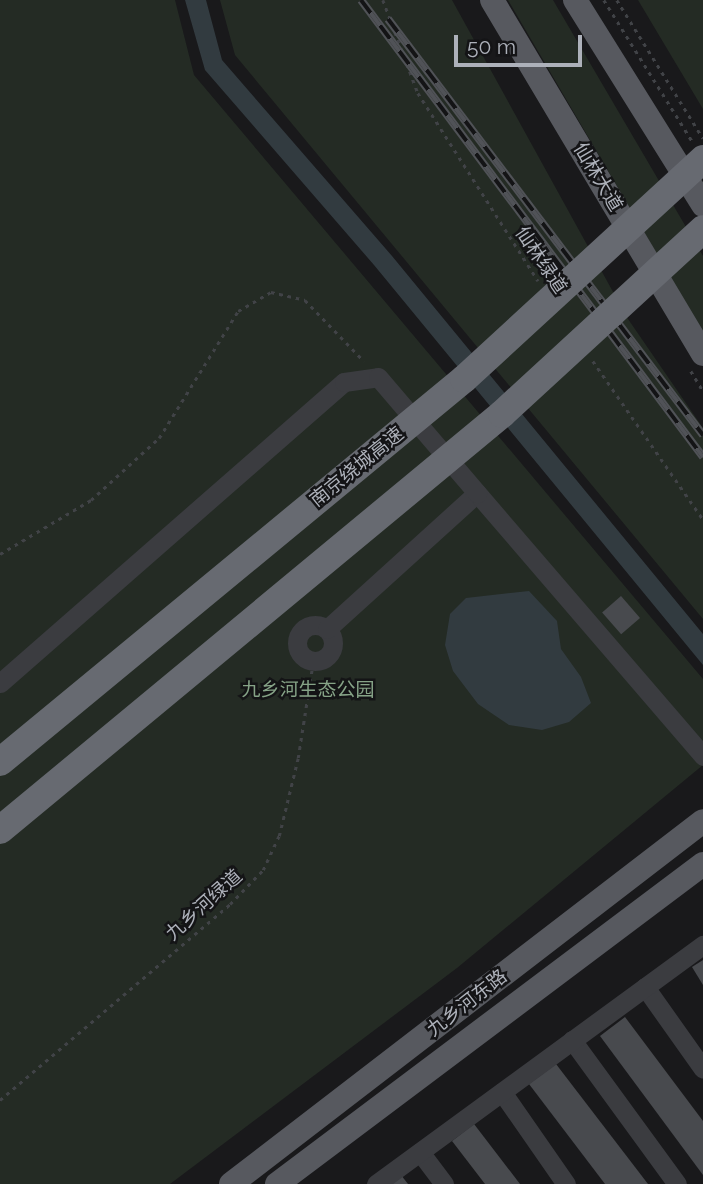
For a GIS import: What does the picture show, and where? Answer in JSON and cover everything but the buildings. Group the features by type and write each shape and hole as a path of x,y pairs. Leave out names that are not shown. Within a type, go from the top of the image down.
{"highway":[{"name":"南京绕城高速","path":"0,762 464,379 703,159"},
{"path":"0,830 502,414 703,229"}],"main road":[{"name":"仙林大道","path":"492,0 703,354"},
{"path":"575,0 703,205"},
{"name":"九乡河东路","path":"231,1184 703,821"},
{"name":"九乡河东路","path":"277,1184 703,864"}],"street":[{"path":"0,682 344,382 378,377 703,756"},
{"path":"327,629 477,493"},
{"path":"315,625 327,629 333,639 332,650 325,659 313,662 299,651 300,634 315,625"},
{"path":"376,1184 703,945"},
{"path":"645,987 703,1069"},
{"path":"572,1040 677,1184"},
{"path":"502,1092 566,1184"},
{"path":"420,1152 444,1184"}],"path":[{"name":"仙林绿道","path":"383,0 418,93 545,292"},
{"path":"604,0 703,159"},
{"path":"617,0 703,138"},
{"path":"0,554 91,500 159,438 238,311 271,292 304,300 378,377"},
{"path":"593,360 703,519"},
{"name":"九乡河绿道","path":"0,1100 230,904 263,870 279,836 298,758 313,662"}],"green space":[{"name":"九乡河生态公园","path":"0,0 175,0 194,75 703,679 703,765 457,968 170,1184 0,1184"},
{"path":"220,0 452,0 628,319 703,428 703,619 235,55"},
{"path":"508,0 553,0 703,256 703,333"},
{"path":"638,0 703,0 703,109"}],"shaded area":[{"path":"185,0 206,0 222,60 392,256 703,634 703,665 374,265 205,70"},
{"path":"529,591 557,621 561,649 581,677 591,703 569,722 542,730 509,725 478,704 453,671 445,645 450,614 466,598"}],"railway":[{"path":"361,0 703,457"},
{"path":"388,19 703,435"}]}
